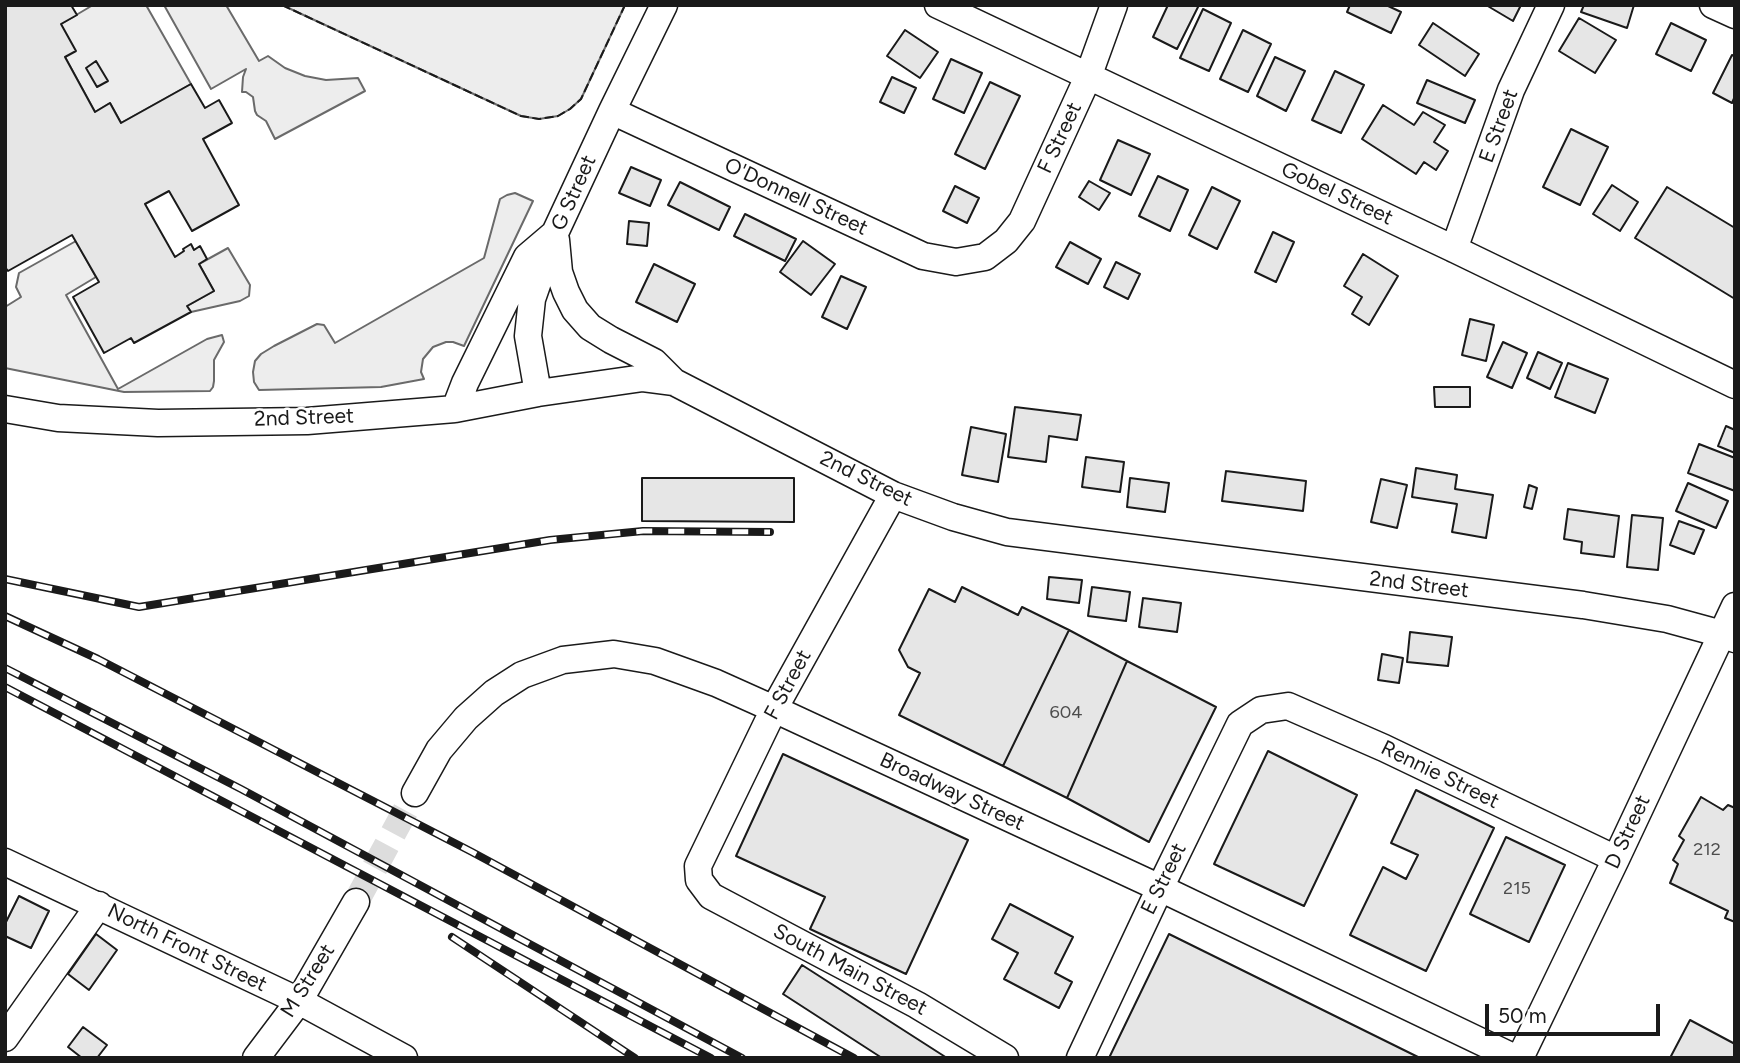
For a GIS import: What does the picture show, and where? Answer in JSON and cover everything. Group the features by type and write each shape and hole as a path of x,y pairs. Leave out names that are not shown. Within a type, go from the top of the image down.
{"street":[{"name":"G Street","path":"538,393 528,336 532,299 555,233 664,5"},
{"name":"Gobel Street","path":"938,5 1735,385"},
{"name":"F Street","path":"985,257 1006,241 1022,221 1088,77 1114,5"},
{"name":"E Street","path":"1454,249 1511,90 1551,5"},
{"path":"1713,5 1735,15"},
{"name":"O'Donnell Street","path":"612,111 923,256 956,262 985,257"},
{"path":"555,233 559,272 575,310 590,327 654,362 674,382"},
{"path":"455,408 527,257 555,233"},
{"name":"2nd Street","path":"5,409 58,418 158,423 307,421 455,408 643,378 674,382 893,495 953,517 1007,531 1583,605 1667,619 1729,636"},
{"name":"F Street","path":"699,880 698,866 774,709 893,495"},
{"name":"D Street","path":"1518,1058 1729,636 1735,606"},
{"name":"Broadway Street","path":"415,793 439,750 466,718 494,693 522,675 563,660 614,654 655,661 716,683 774,709 1518,1058"},
{"name":"Rennie Street","path":"1261,710 1288,706 1384,748 1616,859"},
{"name":"E Street","path":"1080,1058 1241,724 1261,710"},
{"name":"North Front Street","path":"5,862 299,1001 404,1058"},
{"name":"South Main Street","path":"699,880 711,896 917,1005 1005,1058"},
{"name":"M Street","path":"256,1058 299,1001 356,902"},
{"path":"5,1038 99,905"}],"shaded area":[{"path":"93,5 146,5 191,84 121,123 110,103 95,112 65,57 61,24"},
{"path":"164,5 226,5 259,61 268,56 285,68 326,80 358,78 365,91 275,139 266,121 257,115 253,97 242,92 246,69 211,89"},
{"path":"282,5 625,5 581,99 558,116 539,119 521,116"},
{"path":"515,193 533,201 464,346 446,342 433,347 423,359 421,372 424,379 381,387 259,390 254,382 255,361 274,346 317,324 324,325 335,343 484,258 500,199"},
{"path":"76,241 96,277 66,295 118,389 207,339 222,335 224,342 214,360 214,381 210,391 124,392 5,368 5,307 21,297 16,287 19,273"},
{"path":"228,248 250,285 249,296 240,301 191,312 187,306 214,291 199,264"}],"building":[{"path":"5,5 71,5 77,15 61,24 76,51 65,57 95,112 110,103 121,123 191,84 205,108 219,100 232,123 203,139 239,205 192,231 169,191 145,204 175,257 191,244 194,250 200,246 207,259 199,264 214,291 187,306 191,312 134,343 131,338 104,353 73,297 99,282 72,235 8,271 5,267"},
{"path":"1168,5 1199,5 1177,49 1153,37"},
{"path":"1350,5 1386,5 1401,12 1391,33 1347,12"},
{"path":"1486,5 1521,5 1513,21"},
{"path":"1584,5 1634,5 1627,28 1581,12"},
{"path":"1203,9 1231,23 1209,71 1180,58"},
{"path":"1579,18 1616,40 1595,73 1559,51"},
{"path":"1433,23 1479,54 1465,76 1419,45"},
{"path":"1671,23 1706,40 1691,71 1656,54"},
{"path":"905,30 938,52 920,78 887,56"},
{"path":"1243,30 1271,44 1248,92 1220,79"},
{"path":"1732,55 1735,56 1735,96 1732,103 1713,93"},
{"path":"1275,57 1305,71 1286,111 1257,96"},
{"path":"951,59 982,73 964,113 933,99"},
{"path":"96,61 108,81 97,87 86,68"},
{"path":"1335,71 1364,85 1341,133 1312,120"},
{"path":"892,77 916,88 904,113 880,102"},
{"path":"1427,80 1475,100 1465,123 1417,103"},
{"path":"990,82 1020,96 985,169 955,154"},
{"path":"1383,105 1414,125 1423,112 1445,125 1434,142 1448,151 1436,170 1424,162 1416,174 1362,139"},
{"path":"1571,129 1608,147 1580,205 1543,187"},
{"path":"1118,140 1150,154 1131,195 1100,180"},
{"path":"631,167 661,180 650,206 619,193"},
{"path":"1158,176 1188,190 1170,231 1139,216"},
{"path":"1089,181 1110,193 1099,210 1079,197"},
{"path":"680,182 730,207 719,230 668,205"},
{"path":"1612,185 1638,202 1620,231 1593,214"},
{"path":"955,186 979,198 967,223 943,211"},
{"path":"1212,187 1240,201 1217,249 1189,235"},
{"path":"1667,187 1735,228 1735,299 1635,238"},
{"path":"745,214 796,239 785,261 734,236"},
{"path":"629,221 649,223 647,246 627,244"},
{"path":"1273,232 1294,242 1276,282 1255,272"},
{"path":"803,241 835,264 811,295 780,272"},
{"path":"1070,242 1101,259 1088,284 1056,267"},
{"path":"1363,254 1398,276 1369,325 1352,314 1362,297 1344,286"},
{"path":"1116,262 1140,274 1128,299 1104,287"},
{"path":"654,264 695,284 677,322 636,302"},
{"path":"841,276 866,287 847,329 822,317"},
{"path":"1470,319 1494,325 1486,361 1462,355"},
{"path":"1503,342 1527,353 1512,388 1487,377"},
{"path":"1538,352 1562,363 1550,389 1527,378"},
{"path":"1568,363 1608,379 1595,413 1555,397"},
{"path":"1434,387 1470,387 1470,407 1435,407"},
{"path":"1015,407 1081,415 1077,440 1049,436 1046,462 1008,457"},
{"path":"1726,426 1735,430 1735,453 1718,446"},
{"path":"971,427 1006,434 998,482 962,475"},
{"path":"1699,444 1735,458 1735,491 1688,473"},
{"path":"1086,457 1124,462 1120,492 1082,487"},
{"path":"1416,468 1457,475 1455,489 1493,495 1486,538 1452,532 1457,504 1412,497"},
{"path":"1226,471 1306,481 1303,511 1222,501"},
{"path":"642,478 794,478 794,522 642,521"},
{"path":"1130,478 1169,483 1165,512 1127,507"},
{"path":"1381,479 1407,485 1397,528 1371,522"},
{"path":"1688,483 1728,501 1716,528 1676,511"},
{"path":"1529,485 1537,488 1532,509 1524,507"},
{"path":"1568,509 1619,516 1614,557 1581,553 1582,542 1564,539"},
{"path":"1632,515 1663,518 1658,570 1627,567"},
{"path":"1679,521 1704,530 1694,554 1670,545"},
{"path":"1049,577 1082,580 1079,603 1047,599"},
{"path":"962,587 1018,615 1022,607 1069,630 1003,766 899,715 920,673 908,667 899,650 929,589 955,602"},
{"path":"1092,587 1130,592 1126,621 1088,616"},
{"path":"1143,598 1181,603 1177,632 1139,627"},
{"path":"1069,630 1127,661 1067,798 1003,766"},
{"path":"1410,632 1452,637 1448,666 1407,662"},
{"path":"1382,654 1403,658 1399,683 1378,680"},
{"path":"1127,661 1216,707 1149,842 1067,798"},
{"path":"1268,751 1357,795 1304,906 1214,864"},
{"path":"783,754 968,840 906,974 810,929 825,897 736,856"},
{"path":"1416,790 1494,828 1426,971 1350,935 1383,867 1406,879 1418,855 1391,843"},
{"path":"1701,797 1723,810 1728,805 1735,808 1735,922 1725,918 1728,911 1670,883 1678,864 1673,860 1684,840 1679,836"},
{"path":"1506,837 1565,865 1529,942 1470,914"},
{"path":"19,896 49,911 31,948 5,936 5,924"},
{"path":"1010,904 1073,937 1055,973 1072,982 1059,1008 1004,979 1018,953 992,939"},
{"path":"96,934 117,950 89,990 68,974"},
{"path":"1169,934 1420,1058 1109,1058"},
{"path":"802,965 947,1058 882,1058 783,994"},
{"path":"1690,1020 1735,1044 1735,1058 1670,1058"},
{"path":"83,1027 107,1045 97,1058 82,1058 68,1047"}],"tunnel":[{"path":"356,902 415,793"}],"railway":[{"path":"5,579 139,607 550,540 643,531 770,532"},
{"path":"5,616 98,659 472,852 854,1058"},
{"path":"5,668 241,789 742,1058"},
{"path":"5,687 711,1058"},
{"path":"452,937 635,1058"}],"fence":[{"path":"282,5 521,116 539,119 558,116 581,99 625,5"}]}
